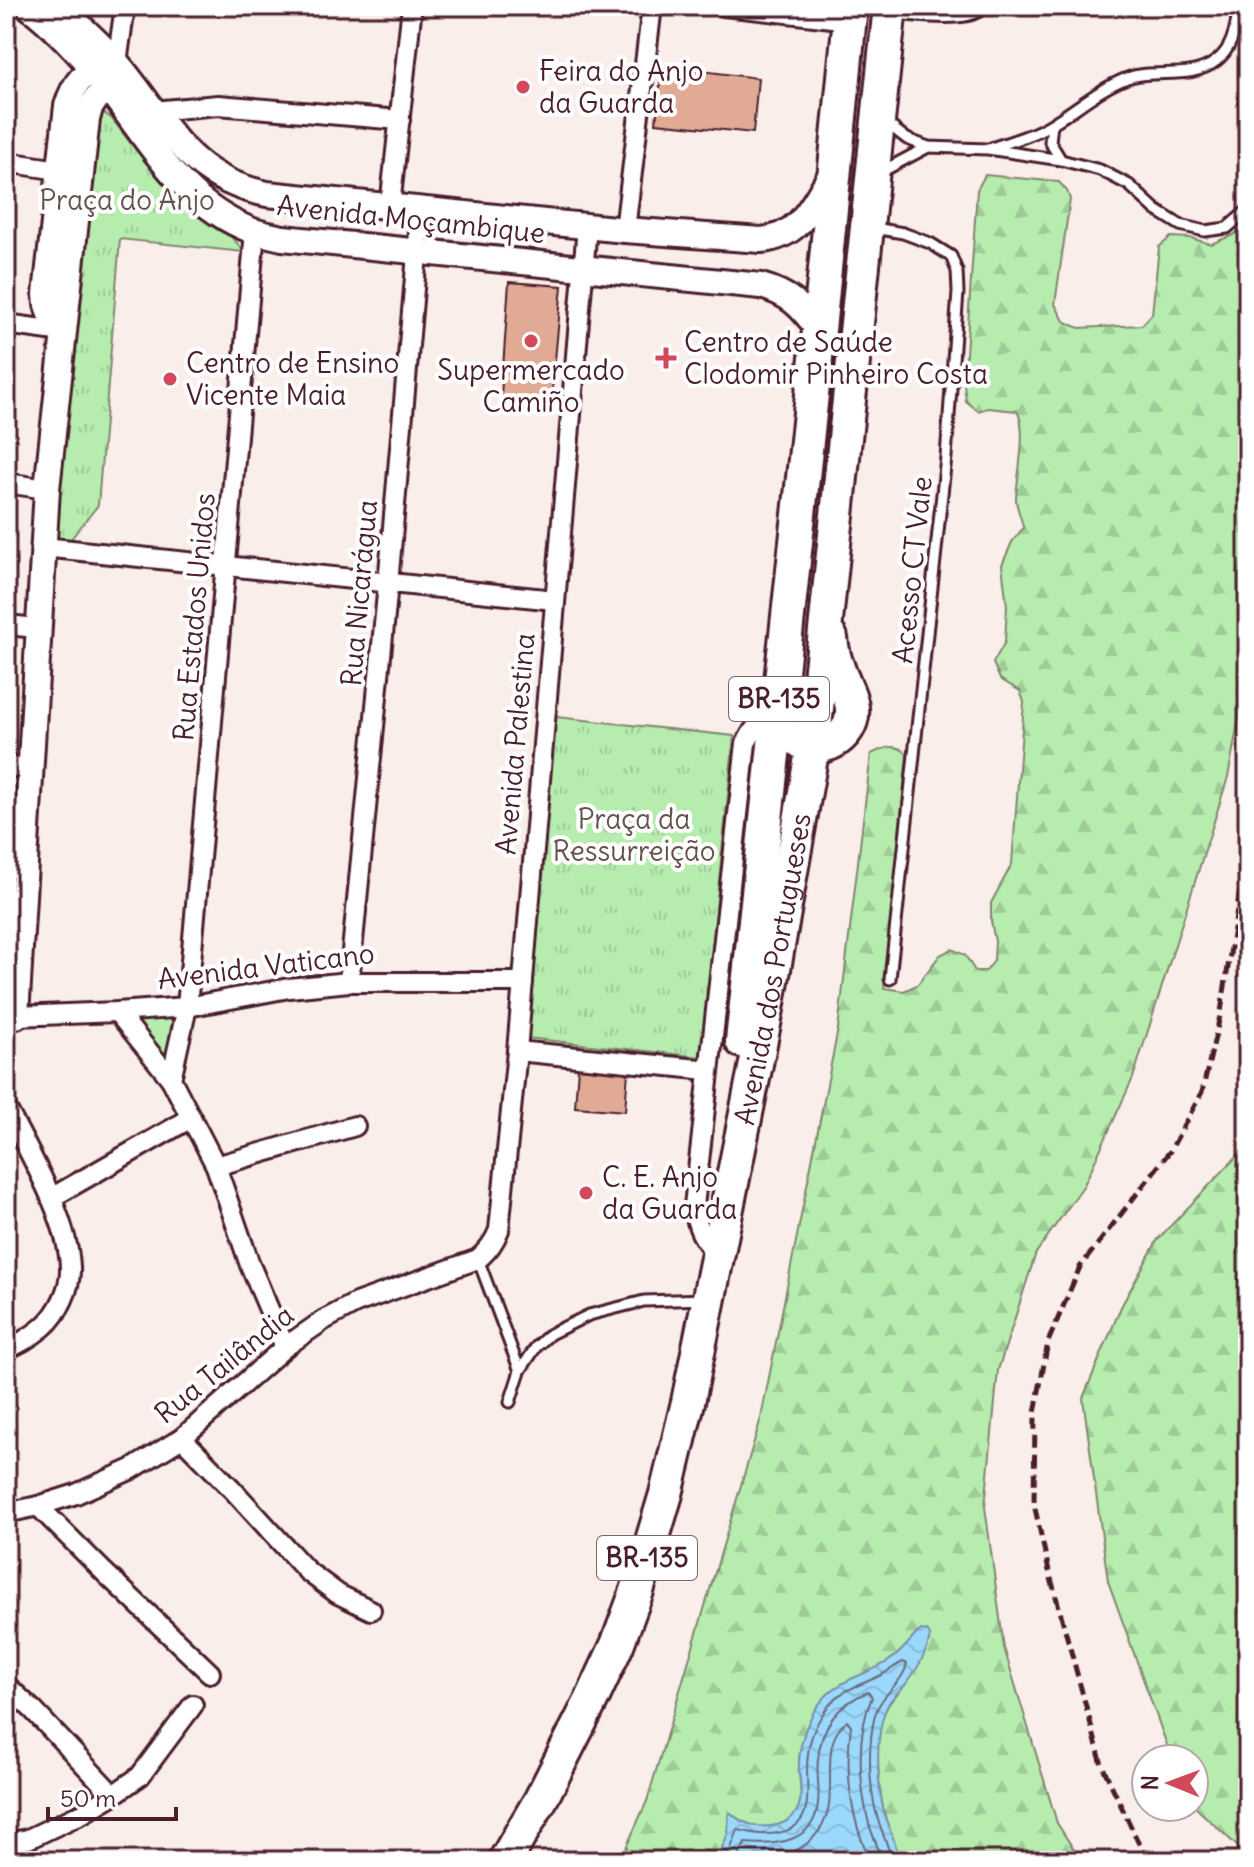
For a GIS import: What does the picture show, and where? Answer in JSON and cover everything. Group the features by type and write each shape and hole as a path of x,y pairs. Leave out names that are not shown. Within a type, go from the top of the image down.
{"highway":[{"path":"793,573 796,629 786,717 788,727 798,741 813,746 827,745 843,736 852,718 850,697 835,658 827,609 890,10"},
{"name":"Avenida dos Portugueses","path":"719,1243 851,13"},
{"name":"Avenida dos Portugueses","path":"719,1243 767,1009 813,746"},
{"name":"BR-135","path":"505,1861 592,1699 637,1591 666,1494 688,1402 719,1243"}],"main road":[{"name":"Avenida Moçambique","path":"28,6 99,77 174,176 214,210 255,231 283,238 761,286 792,299 819,330"},
{"name":"Avenida Moçambique","path":"58,6 117,63 199,165 246,190 625,230 754,240 780,237 790,232 805,216 836,166"},
{"name":"Avenida Vaticano","path":"63,332 50,318 46,294 67,106 72,90 99,77 117,63"},
{"name":"Avenida Vaticano","path":"11,1016 18,768 38,628 47,489 87,119 99,77"}],"street":[{"path":"117,63 125,6"},
{"path":"390,206 412,6"},
{"path":"625,230 652,6"},
{"path":"724,6 851,13"},
{"path":"153,111 218,105 400,120"},
{"path":"6,162 59,170"},
{"name":"Rua Nicarágua","path":"349,982 421,209"},
{"name":"Avenida Palestina","path":"478,1259 489,1248 499,1230 587,226"},
{"name":"Rua Estados Unidos","path":"171,1079 187,1007 255,231"},
{"path":"6,324 63,332"},
{"path":"6,483 47,489"},
{"path":"43,547 555,600"},
{"path":"6,625 38,628"},
{"path":"719,1243 702,1238 696,1225 694,1206 708,1070 746,743 778,704"},
{"name":"Avenida Vaticano","path":"11,1016 187,1007 289,988 349,982 523,982"},
{"path":"117,1012 171,1079 216,1166 250,1265 285,1347"},
{"path":"517,1051 708,1070"},
{"path":"6,1107 51,1198 66,1241 70,1269 63,1299 50,1320 32,1336 6,1349"},
{"path":"51,1198 191,1118"},
{"path":"216,1166 355,1126"},
{"name":"Rua Tailândia","path":"6,1513 76,1494 132,1469 182,1438 285,1347 324,1320 356,1303 478,1259"},
{"path":"182,1438 307,1571 338,1594 371,1610"},
{"path":"38,1506 210,1673"},
{"path":"6,1685 113,1795"},
{"path":"6,1843 28,1839 83,1813 140,1776 193,1705"}],"lane":[{"path":"890,10 966,18 983,11 985,6"},
{"path":"988,149 1052,124 1096,92 1130,77 1194,71 1216,62 1229,47 1238,6"},
{"path":"878,116 907,139 928,147 988,149 1061,160 1100,170 1129,185 1156,210 1180,225 1205,231 1227,228 1248,210"},
{"path":"1052,124 1050,142 1061,160"},
{"path":"872,176 928,147"},
{"name":"Acesso CT Vale","path":"867,227 903,233 930,243 951,256 957,271 958,292 946,457 890,979"},
{"path":"478,1259 520,1371"},
{"path":"510,1402 520,1371 536,1347 550,1334 589,1315 644,1301 708,1298"}],"green space":[{"name":"Praça do Anjo","path":"99,113 111,118 172,190 231,236 244,252 120,239 98,505 70,540 53,537"},
{"path":"985,175 1059,182 1067,191 1070,199 1055,304 1064,321 1079,328 1142,325 1152,314 1159,247 1171,237 1211,244 1248,225 1248,669 1228,777 1133,1078 1084,1185 1036,1253 998,1370 985,1507 1004,1648 1057,1823 1081,1861 900,1861 883,1808 879,1779 879,1733 886,1709 916,1669 929,1641 917,1633 894,1658 835,1689 818,1707 802,1743 799,1763 801,1799 792,1818 769,1827 752,1825 729,1812 728,1834 717,1861 620,1861 647,1801 761,1418 838,1029 871,754 894,747 907,754 884,988 904,991 917,985 940,955 952,949 965,955 975,971 986,971 994,961 991,903 1012,864 1024,702 1020,691 1000,679 993,663 1005,642 1007,606 1002,565 1012,542 1023,528 1016,501 1022,429 1017,411 988,408 978,411 966,401 964,384 977,190"},
{"name":"Praça da Ressurreição","path":"556,717 734,736 701,1057 527,1038"},
{"path":"174,1011 166,1058 130,1014"},
{"path":"1248,1139 1248,1856 1210,1821 1210,1743 1166,1743 1108,1581 1083,1398 1121,1307 1158,1239 1243,1150"}],"water":[{"path":"921,1630 930,1635 927,1648 913,1674 889,1703 879,1744 883,1807 900,1861 717,1861 728,1834 729,1812 752,1825 769,1826 785,1822 797,1810 801,1798 799,1761 802,1741 813,1713 825,1697 840,1685 895,1657"}],"building":[{"path":"662,66 758,78 753,133 656,123"},
{"name":"Supermercado Camiño","path":"509,282 562,286 551,402 501,396"},
{"path":"578,1067 628,1071 625,1111 575,1107"}],"railway":[{"path":"1147,1861 1102,1765 1049,1571 1034,1504 1035,1413 1048,1342 1080,1267 1170,1151 1202,1092 1221,1012 1248,838"}],"place":[{"name":"Feira do Anjo da Guarda","path":"523,87"},
{"name":"Supermercado Camiño","path":"531,341"},
{"name":"Centro de Saúde Clodomir Pinheiro Costa","path":"666,358"},
{"name":"Centro de Ensino Vicente Maia","path":"170,379"},
{"name":"C. E. Anjo da Guarda","path":"586,1193"}]}
